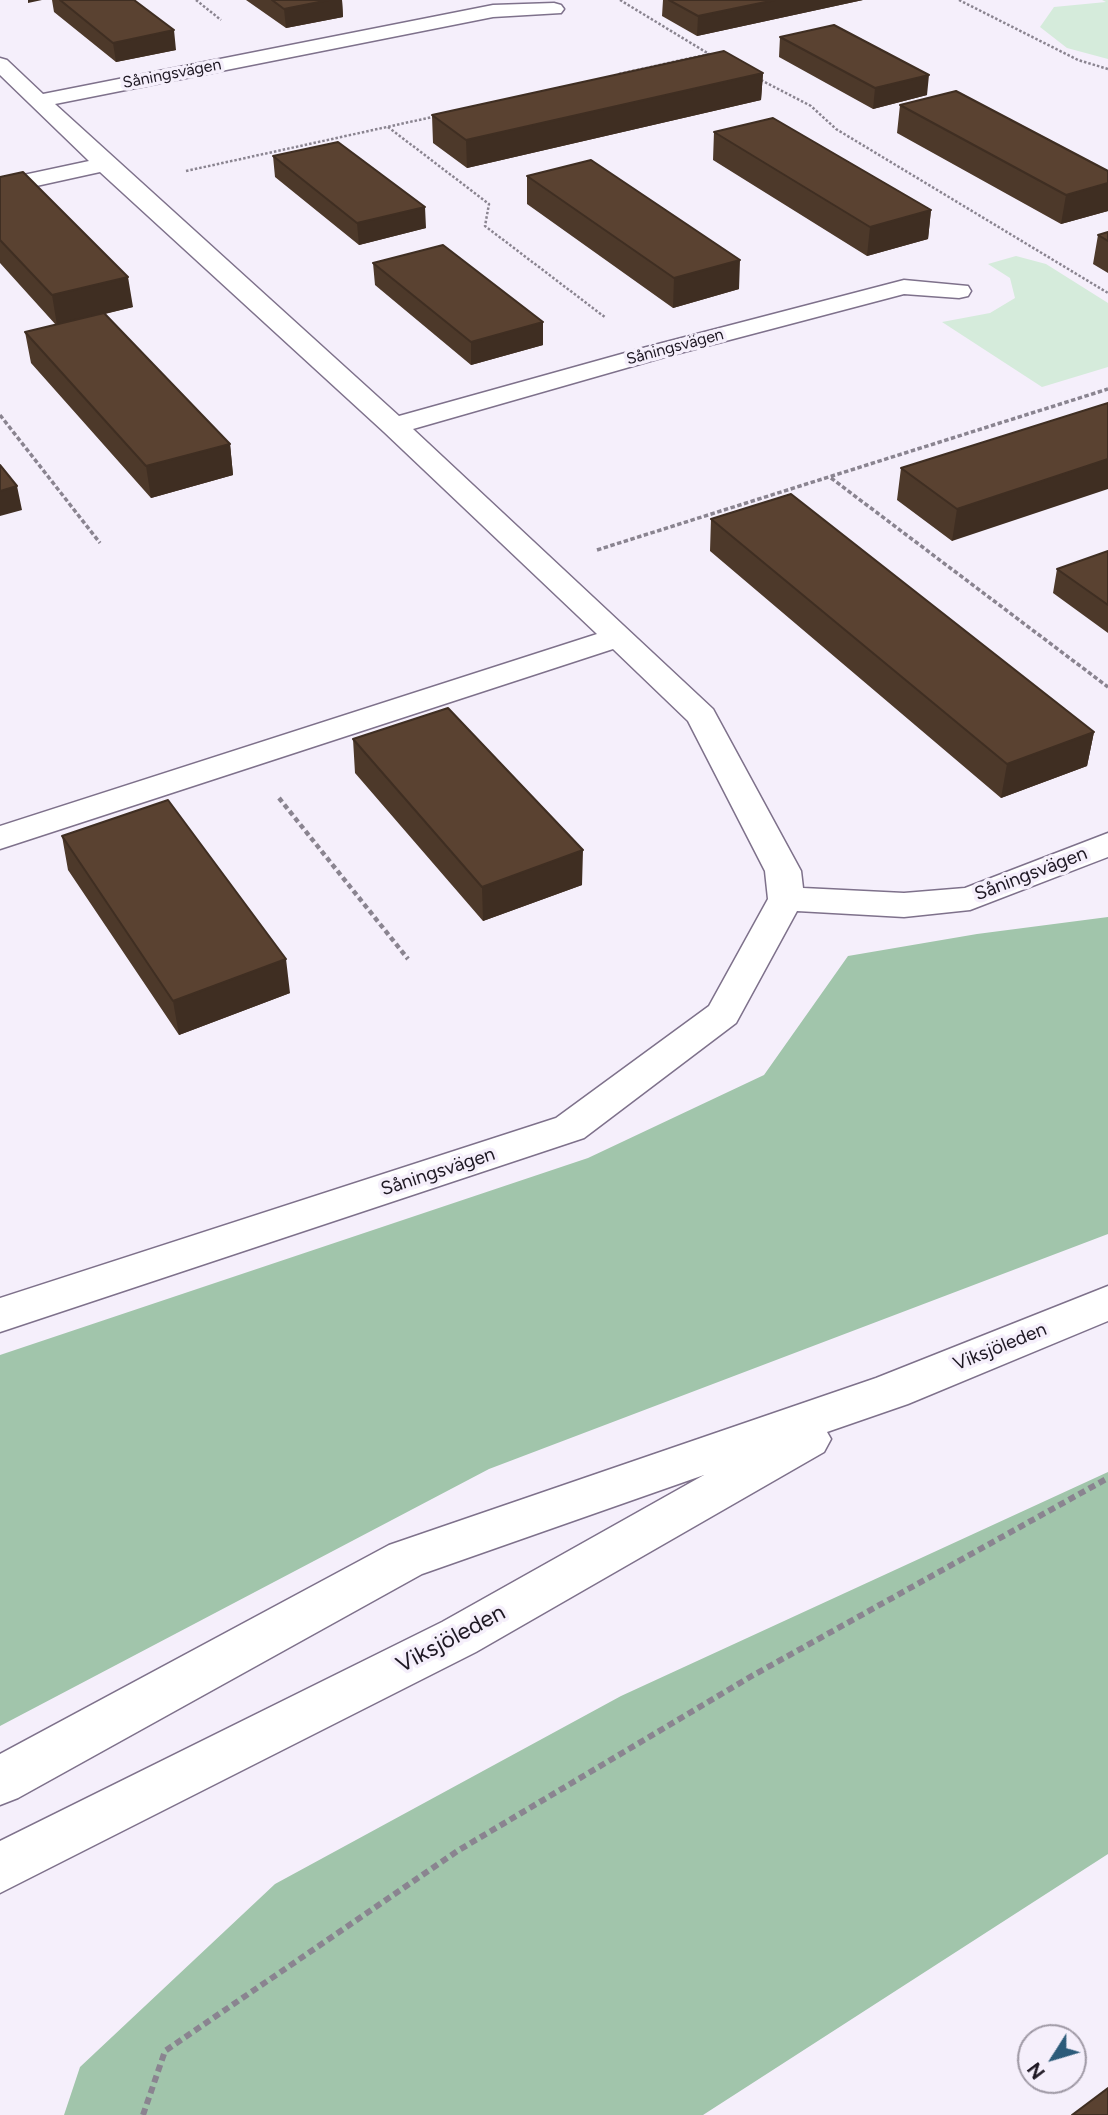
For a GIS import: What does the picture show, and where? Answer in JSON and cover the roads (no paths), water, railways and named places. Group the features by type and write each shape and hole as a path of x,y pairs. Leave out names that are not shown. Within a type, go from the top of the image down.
{"street":[{"name":"Såningsvägen","path":"39,101 493,11 554,9"},
{"path":"0,64 116,174 394,426 702,716 783,871 786,899"},
{"path":"0,187 116,174"},
{"name":"Såningsvägen","path":"394,426 652,352 904,287 959,290"},
{"path":"0,838 618,636"},
{"name":"Såningsvägen","path":"0,1315 570,1128 723,1014 786,899 904,905 970,899 1108,844"},
{"name":"Viksjöleden","path":"0,1781 406,1559 892,1391 1108,1303"},
{"name":"Viksjöleden","path":"0,1868 459,1637 892,1391"}]}
